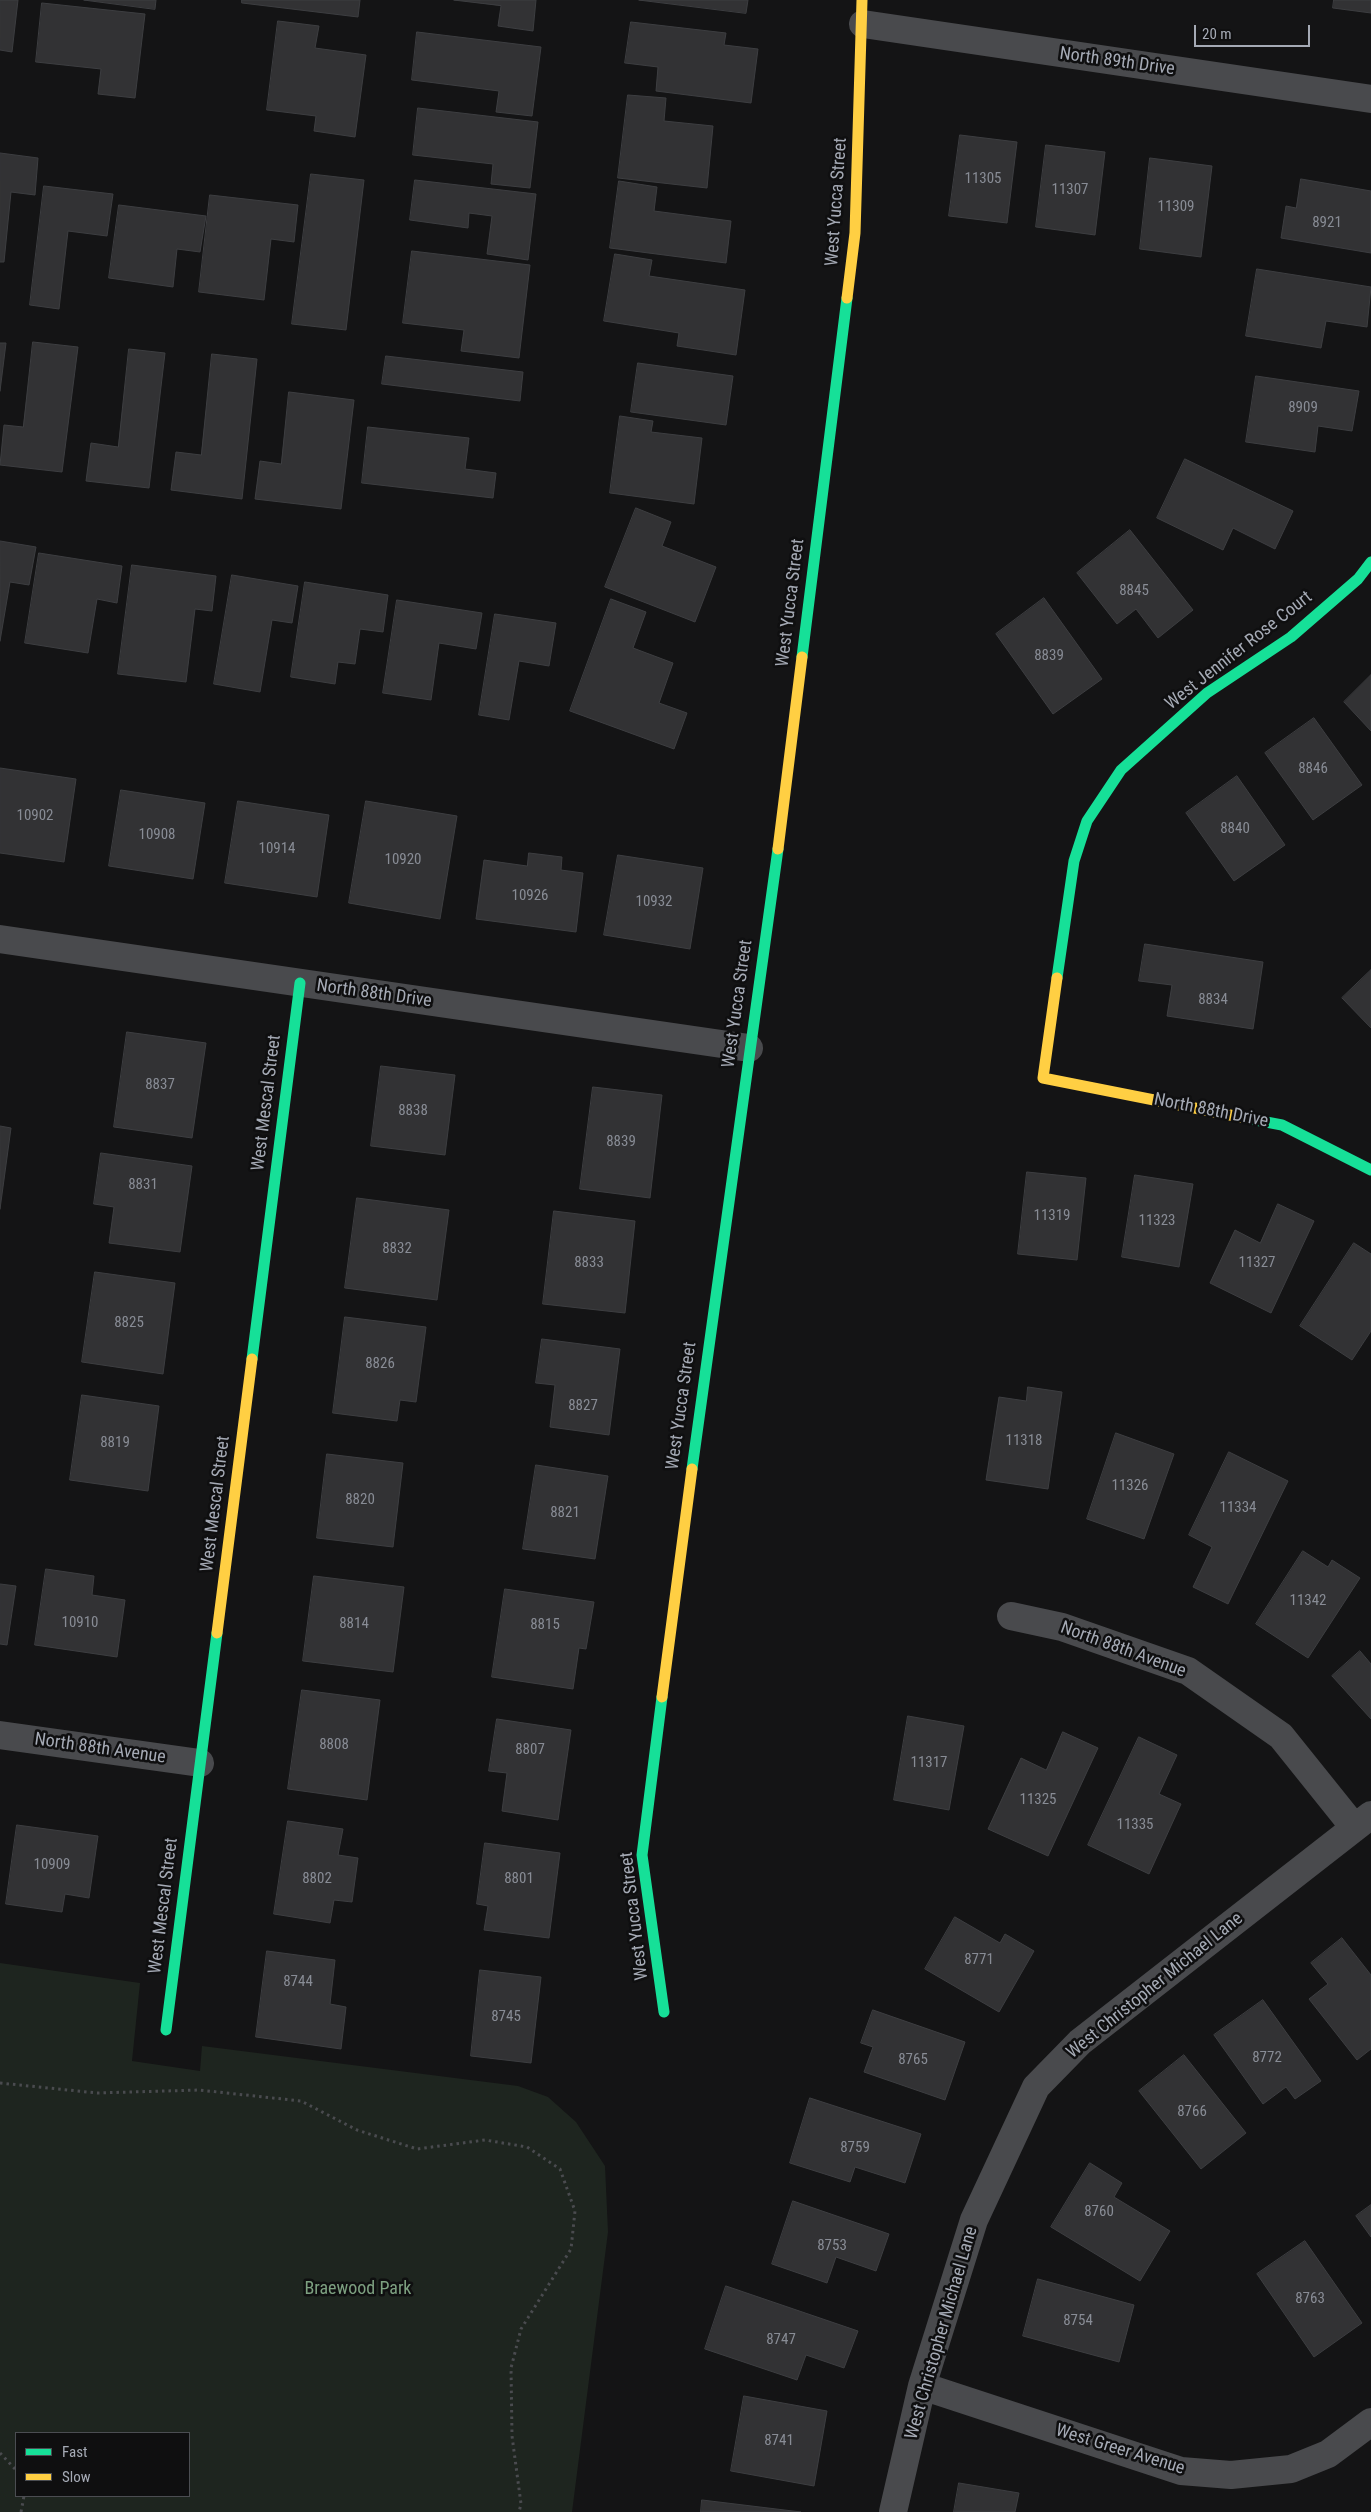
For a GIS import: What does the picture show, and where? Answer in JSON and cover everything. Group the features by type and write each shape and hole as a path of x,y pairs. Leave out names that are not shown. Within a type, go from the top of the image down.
{"street":[{"name":"North 89th Drive","path":"863,12 1371,100"},
{"name":"West Yucca Street","path":"664,2012 642,1855 700,1404 780,834 855,233 863,12"},
{"name":"West Jennifer Rose Court","path":"1043,1078 1074,861 1087,821 1121,770 1207,693 1291,637 1358,579 1371,562"},
{"name":"North 88th Drive","path":"0,939 749,1048"},
{"name":"West Mescal Street","path":"166,2030 300,983"},
{"name":"North 88th Drive","path":"1043,1078 1282,1126 1371,1170"},
{"name":"North 88th Avenue","path":"1011,1616 1062,1627 1188,1671 1281,1736 1363,1821"},
{"name":"North 88th Avenue","path":"0,1735 200,1764"},
{"name":"West Christopher Michael Lane","path":"893,2512 922,2386 974,2220 1036,2087 1080,2042 1178,1968 1363,1821"},
{"name":"West Greer Avenue","path":"922,2386 1181,2471 1231,2475 1291,2469 1328,2454 1371,2422"}],"path":[{"path":"0,2083 97,2093 199,2090 301,2101 357,2130 417,2149 485,2140 527,2147 560,2169 576,2211 572,2249 521,2329 511,2368 512,2436 521,2504 519,2512"},
{"path":"0,2453 15,2469"},
{"path":"21,2512 24,2497"}],"green space":[{"name":"Braewood Park","path":"0,1963 140,1983 132,2061 200,2071 202,2046 518,2086 548,2097 576,2122 605,2166 608,2232 572,2512 0,2512"}],"building":[{"path":"0,0 18,0 12,52 0,50"},
{"path":"84,0 156,0 155,9"},
{"path":"242,0 360,0 358,17 242,3"},
{"path":"454,0 536,0 533,31 498,26 501,6"},
{"path":"639,0 748,0 746,13"},
{"path":"1334,0 1371,0 1371,13 1333,8"},
{"path":"42,3 145,14 135,98 98,94 101,69 36,62"},
{"path":"278,21 319,26 315,48 366,55 355,137 314,131 316,116 267,110"},
{"path":"631,22 726,33 724,45 758,49 751,103 656,91 658,67 625,63"},
{"path":"417,32 541,47 532,116 496,112 499,91 412,80"},
{"path":"628,95 666,98 664,121 713,126 707,188 618,178"},
{"path":"418,108 538,122 530,188 491,184 493,164 413,155"},
{"path":"960,135 1017,142 1007,223 949,216"},
{"path":"1046,145 1105,152 1095,235 1036,227"},
{"path":"0,153 38,158 35,195 11,192 4,262 0,262"},
{"path":"1150,158 1212,166 1201,257 1140,249"},
{"path":"311,174 364,180 346,330 292,324"},
{"path":"1301,179 1371,191 1371,253 1281,238 1286,206 1296,208"},
{"path":"415,180 536,194 528,260 487,254 492,216 469,213 468,228 410,220"},
{"path":"619,181 657,187 654,211 731,221 726,263 610,248"},
{"path":"44,186 113,194 107,236 68,231 59,309 30,305"},
{"path":"210,195 298,205 294,242 271,239 264,300 199,292"},
{"path":"119,205 206,216 200,252 177,249 173,287 109,278"},
{"path":"412,251 530,265 519,358 461,351 464,330 403,323"},
{"path":"615,254 652,260 649,276 745,290 736,355 677,346 679,333 604,321"},
{"path":"1257,269 1371,287 1367,327 1326,321 1321,348 1246,336"},
{"path":"33,342 78,347 62,472 0,465 4,425 23,427"},
{"path":"0,343 6,343 0,391"},
{"path":"129,349 165,353 149,488 86,481 91,443 118,447"},
{"path":"212,354 257,359 242,499 171,490 176,452 201,455"},
{"path":"386,356 523,372 520,401 382,384"},
{"path":"638,363 733,376 726,425 631,412"},
{"path":"1256,376 1359,391 1352,431 1318,426 1315,452 1246,442"},
{"path":"289,392 354,400 341,509 255,499 260,461 281,464"},
{"path":"620,416 653,421 651,432 702,438 694,504 610,493"},
{"path":"368,427 469,438 465,469 496,473 493,498 362,483"},
{"path":"1185,459 1293,511 1275,549 1233,528 1223,550 1157,518"},
{"path":"636,508 671,522 662,546 716,567 695,622 605,587"},
{"path":"1130,530 1193,610 1158,638 1136,609 1117,624 1077,573"},
{"path":"0,541 36,547 29,585 10,582 0,641"},
{"path":"39,553 122,566 117,603 97,599 88,653 25,643"},
{"path":"132,565 216,576 212,611 195,609 186,682 118,674"},
{"path":"232,575 298,586 292,623 272,620 260,692 214,684"},
{"path":"305,582 388,595 383,632 360,629 355,664 338,662 335,684 291,677"},
{"path":"1044,598 1102,679 1053,714 996,634"},
{"path":"611,599 646,612 633,648 673,663 659,703 687,713 674,749 570,711"},
{"path":"397,600 482,613 476,649 439,643 431,700 383,693"},
{"path":"495,614 556,623 549,666 519,661 509,720 479,715"},
{"path":"1371,675 1371,731 1344,702"},
{"path":"1314,718 1362,785 1313,820 1265,753"},
{"path":"0,768 76,779 64,862 0,853"},
{"path":"1237,776 1285,845 1234,881 1186,813"},
{"path":"121,790 205,803 193,879 109,866"},
{"path":"238,801 329,815 317,897 225,883"},
{"path":"366,801 457,816 440,919 349,903"},
{"path":"529,853 562,857 561,870 583,873 576,932 476,919 484,860 527,866"},
{"path":"618,855 703,868 690,949 604,935"},
{"path":"1145,944 1263,962 1253,1029 1167,1016 1172,985 1139,981"},
{"path":"1371,970 1371,1028 1342,998"},
{"path":"127,1032 206,1043 192,1138 114,1127"},
{"path":"381,1066 455,1075 445,1155 371,1146"},
{"path":"593,1087 662,1095 650,1198 580,1189"},
{"path":"0,1126 11,1128 0,1209"},
{"path":"101,1153 192,1166 180,1252 109,1243 114,1207 94,1204"},
{"path":"1027,1172 1086,1178 1077,1260 1018,1254"},
{"path":"1135,1175 1193,1184 1179,1267 1122,1257"},
{"path":"357,1198 449,1210 437,1300 345,1288"},
{"path":"1278,1204 1314,1221 1271,1313 1210,1283 1235,1230 1260,1243"},
{"path":"554,1211 635,1221 625,1313 543,1304"},
{"path":"1354,1243 1371,1254 1371,1331 1352,1360 1300,1326"},
{"path":"95,1272 175,1283 163,1374 82,1362"},
{"path":"345,1317 426,1327 416,1402 400,1400 397,1421 333,1413"},
{"path":"542,1339 620,1349 609,1435 550,1427 555,1385 536,1383"},
{"path":"1028,1387 1062,1392 1048,1489 986,1480 999,1397 1026,1401"},
{"path":"82,1395 159,1406 148,1491 70,1480"},
{"path":"1116,1433 1174,1454 1144,1539 1087,1519"},
{"path":"1229,1452 1288,1481 1228,1604 1193,1587 1212,1547 1189,1535"},
{"path":"327,1454 403,1463 393,1547 317,1538"},
{"path":"536,1465 608,1476 595,1559 523,1549"},
{"path":"1303,1551 1328,1567 1332,1560 1360,1578 1308,1658 1256,1624"},
{"path":"46,1569 94,1576 92,1595 125,1600 117,1657 35,1645"},
{"path":"314,1576 404,1587 393,1672 303,1661"},
{"path":"0,1584 16,1586 7,1645 0,1644"},
{"path":"505,1589 594,1602 586,1649 579,1648 573,1689 492,1677"},
{"path":"1360,1651 1371,1664 1371,1719 1332,1676"},
{"path":"302,1690 380,1700 367,1800 288,1789"},
{"path":"908,1716 964,1726 949,1810 894,1800"},
{"path":"497,1719 571,1730 558,1820 502,1811 507,1773 489,1771"},
{"path":"1063,1732 1098,1748 1048,1856 988,1829 1021,1758 1046,1770"},
{"path":"1139,1737 1177,1755 1159,1794 1181,1804 1149,1874 1088,1845"},
{"path":"288,1821 343,1829 338,1855 358,1858 352,1902 334,1900 330,1923 274,1914"},
{"path":"17,1825 98,1836 89,1898 65,1894 62,1912 6,1904"},
{"path":"485,1843 560,1853 549,1938 484,1930 488,1906 477,1904"},
{"path":"955,1917 1000,1943 1005,1934 1034,1951 999,2012 925,1969"},
{"path":"1342,1938 1371,1975 1371,2049 1357,2060 1309,1999 1328,1984 1311,1963"},
{"path":"267,1951 335,1960 330,2004 346,2007 341,2049 256,2037"},
{"path":"480,1970 541,1977 531,2063 471,2056"},
{"path":"1263,2000 1321,2081 1295,2099 1286,2087 1263,2104 1214,2035"},
{"path":"873,2010 965,2042 945,2100 864,2072 873,2047 861,2043"},
{"path":"1184,2055 1246,2133 1201,2169 1139,2091"},
{"path":"810,2098 921,2134 905,2183 855,2167 850,2182 790,2163"},
{"path":"1090,2163 1122,2183 1114,2197 1170,2231 1140,2281 1051,2227"},
{"path":"793,2201 889,2234 876,2271 836,2257 827,2283 772,2264"},
{"path":"1371,2205 1371,2237 1356,2216"},
{"path":"1305,2241 1362,2323 1314,2357 1257,2274"},
{"path":"1038,2279 1134,2305 1119,2362 1023,2336"},
{"path":"726,2286 858,2331 844,2368 806,2355 797,2380 705,2349"},
{"path":"744,2396 827,2411 814,2486 731,2471"},
{"path":"959,2483 1019,2493 1015,2512 954,2512"},
{"path":"702,2500 801,2512 701,2512"}],"traffic: fast":[{"path":"802,657 847,298"},
{"path":"1057,978 1074,861 1087,821 1121,770 1207,693 1291,637 1358,579 1371,562"},
{"path":"692,1469 778,849"},
{"path":"252,1359 300,983"},
{"path":"1245,1118 1282,1125 1371,1170"},
{"path":"166,2030 217,1633"},
{"path":"662,1697 642,1855 664,2012"}],"traffic: slow":[{"path":"847,298 855,233 862,0"},
{"path":"778,849 802,657"},
{"path":"1057,978 1043,1078 1245,1118"},
{"path":"217,1633 252,1359"},
{"path":"662,1697 692,1469"}]}
